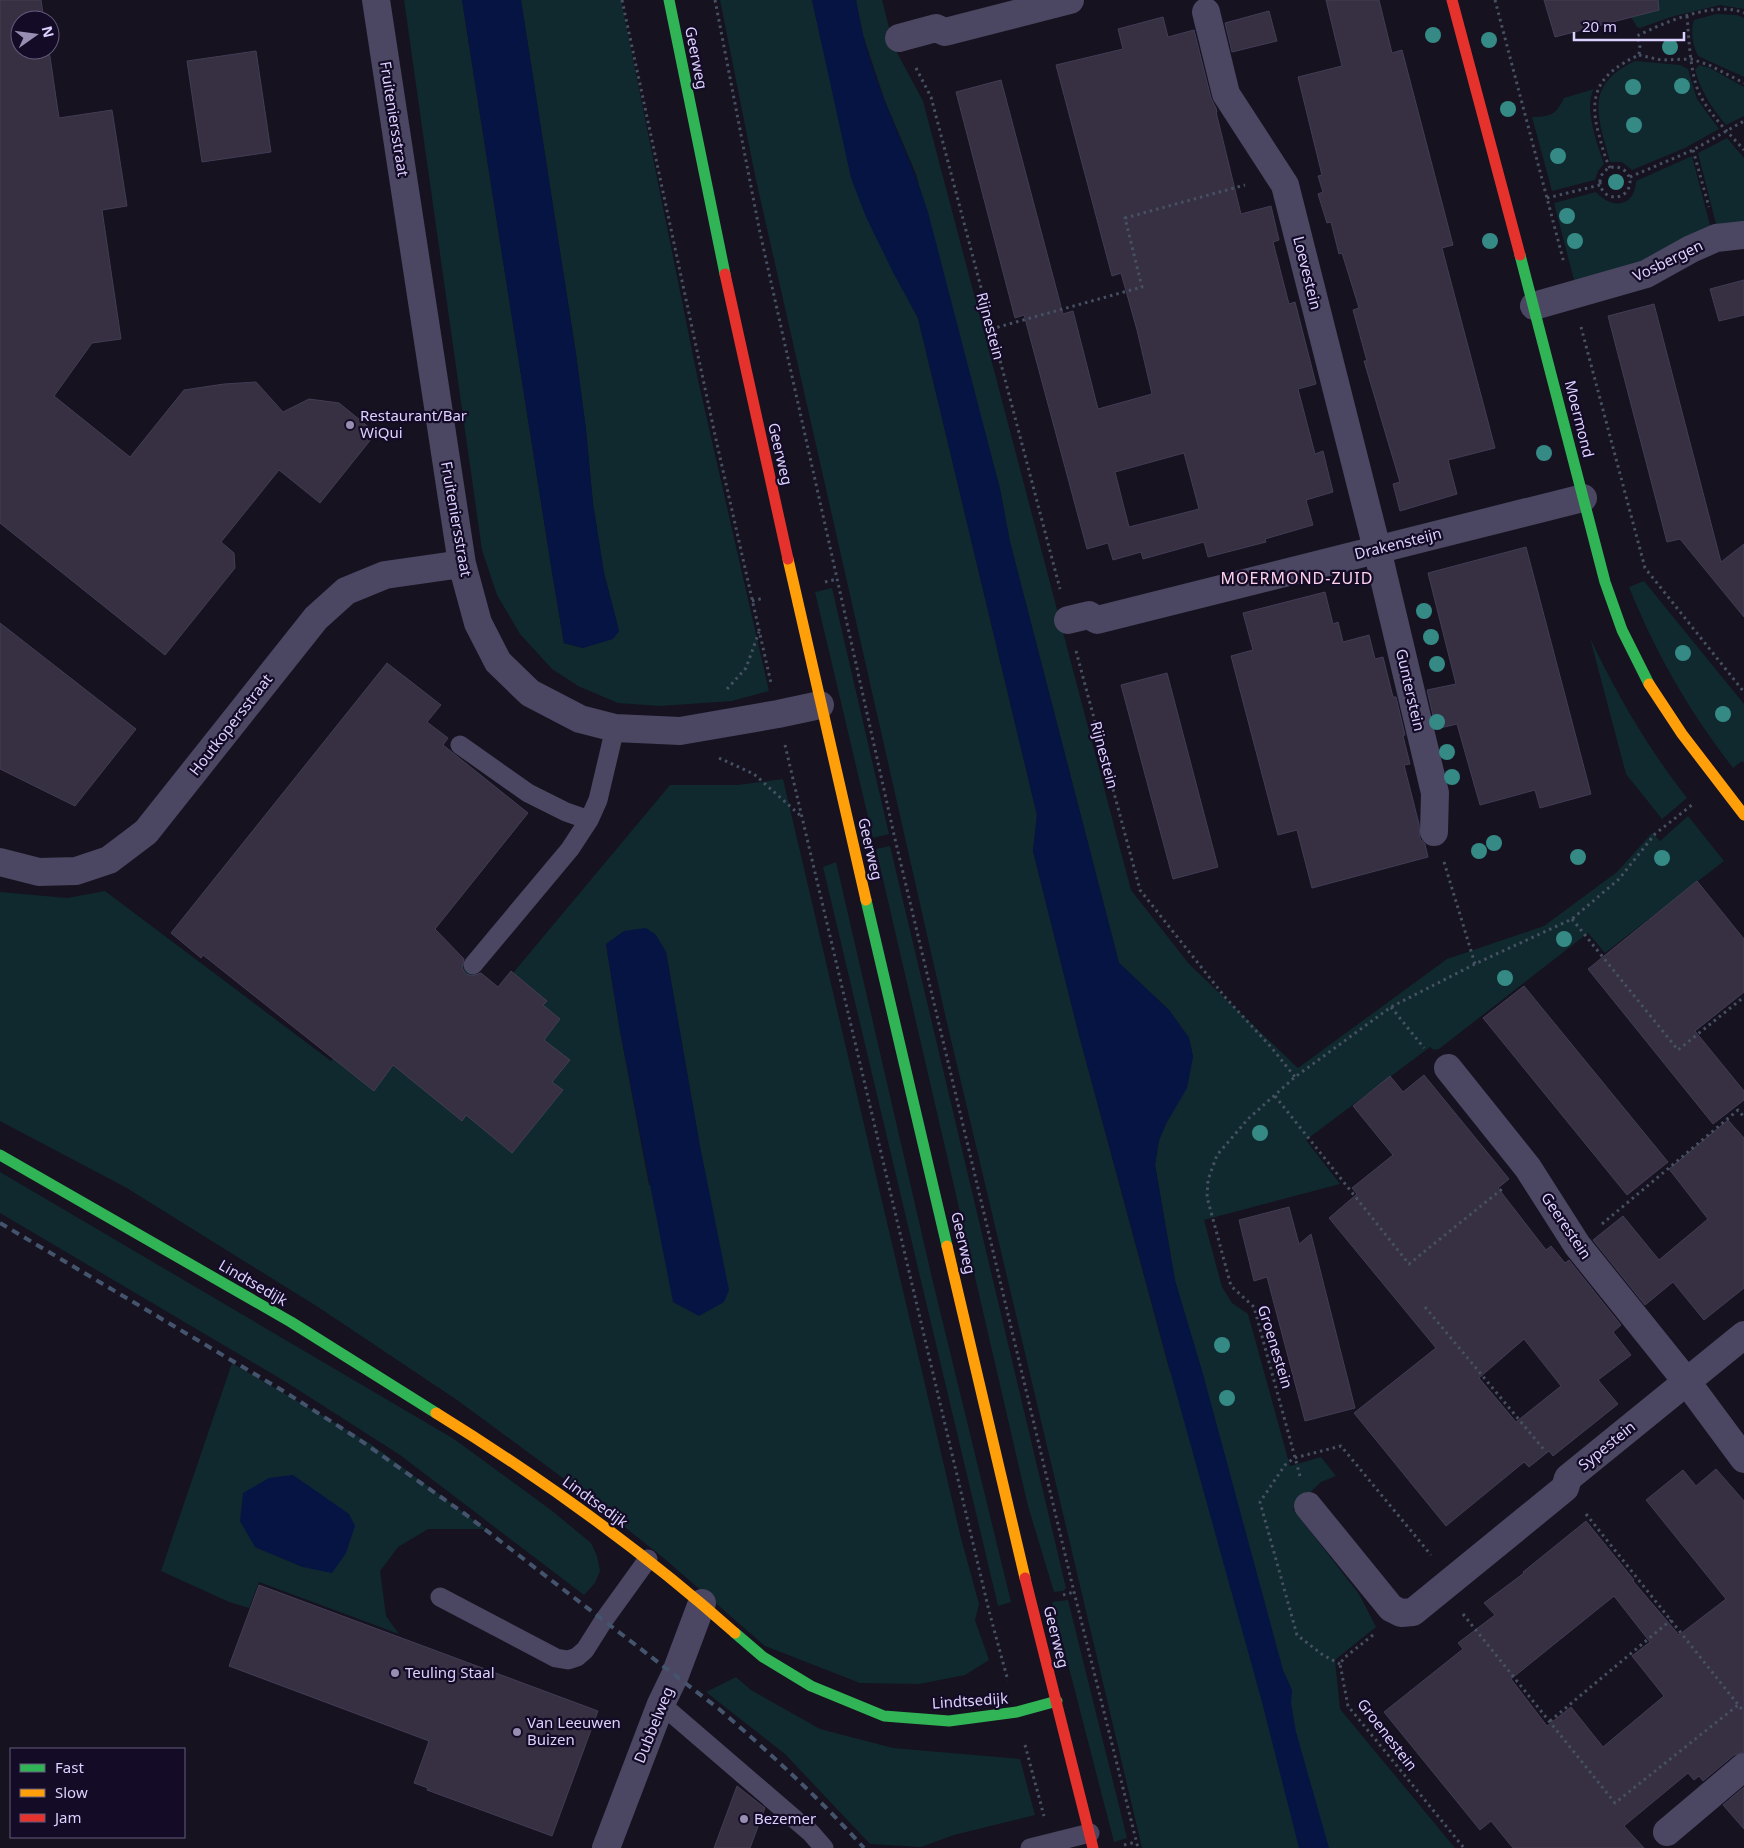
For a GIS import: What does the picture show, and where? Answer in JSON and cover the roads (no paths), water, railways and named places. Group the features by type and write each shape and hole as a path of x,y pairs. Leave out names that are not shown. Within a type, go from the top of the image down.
{"street":[{"name":"Fruiteniersstraat","path":"376,0 462,564 478,623 498,662 530,693 580,719 615,728 680,731 820,705"},
{"name":"Geerweg","path":"669,0 730,298 820,705 1031,1602 1057,1702"},
{"path":"900,38 936,28 944,32 1070,0"},
{"name":"Moermond","path":"1452,0 1534,306 1605,582 1622,630 1651,688 1682,734 1744,815"},
{"name":"Loevestein","path":"1206,12 1226,94 1285,185 1378,549"},
{"name":"Vosbergen","path":"1534,306 1646,274 1691,249 1716,238 1744,235"},
{"name":"Drakensteijn","path":"1068,620 1089,615 1097,620 1583,498"},
{"name":"Gunterstein","path":"1378,549 1434,793 1434,832"},
{"name":"Houtkopersstraat","path":"0,862 39,872 76,871 109,860 146,832 316,618 346,592 384,575 462,564"},
{"name":"Geerestein","path":"1448,1068 1528,1168 1577,1245 1687,1382 1744,1459"},
{"name":"Lindtsedijk","path":"0,1155 290,1322 499,1452 648,1559 763,1656 811,1686 884,1716 949,1720 1017,1712 1057,1702"},
{"name":"Sypestein","path":"1308,1506 1391,1608 1401,1613 1413,1612 1744,1334"},
{"name":"Dubbelweg","path":"606,1848 702,1603"},
{"path":"1057,1702 1092,1840"},
{"path":"1667,1832 1744,1767"}],"lane":[{"path":"473,964 570,849 589,820 598,800 615,728"},
{"path":"460,744 528,794 566,812 589,820"},
{"path":"440,1597 556,1658 568,1660 577,1657 585,1650 648,1559"},
{"path":"662,1704 811,1833 824,1848"},
{"path":"1030,1848 1050,1842 1092,1840"}],"railway":[{"path":"0,1223 285,1392 357,1438 465,1514 719,1709 794,1776 864,1848"}],"place":[{"name":"Restaurant/Bar WiQui","path":"350,425"},
{"name":"Teuling Staal","path":"395,1673"},
{"name":"Van Leeuwen Buizen","path":"517,1732"},
{"name":"Bezemer","path":"744,1819"}],"district":[{"name":"MOERMOND-ZUID","path":"1297,578"}]}
